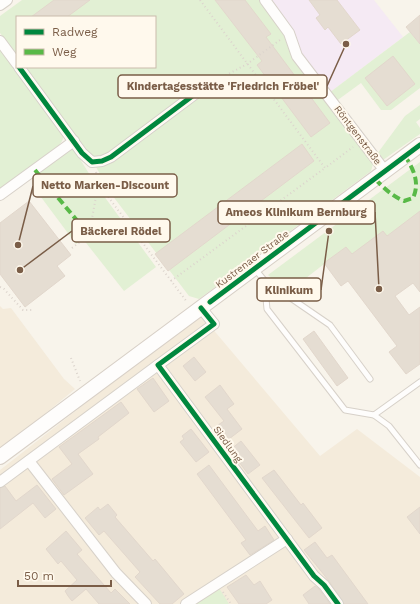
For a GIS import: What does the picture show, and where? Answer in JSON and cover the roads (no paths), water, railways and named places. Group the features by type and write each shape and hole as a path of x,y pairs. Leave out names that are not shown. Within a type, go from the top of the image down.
{"street":[{"path":"0,5 7,0"},
{"name":"Röntgenstraße","path":"265,0 290,33 297,56 385,171"},
{"path":"1,46 16,63"},
{"path":"20,68 85,156 92,162 102,161 111,157 199,91"},
{"path":"0,195 74,141"},
{"name":"Kustrenaer Straße","path":"0,457 420,145"},
{"path":"0,482 214,324 198,310"},
{"name":"Siedlung","path":"158,365 314,576 324,585 338,604"},
{"path":"29,461 116,573 146,604"},
{"path":"186,604 218,585 287,539"}],"lane":[{"path":"255,269 269,286 279,290 330,325 370,379"},
{"path":"269,286 266,298 267,309 345,410 374,415 389,426 420,464"},
{"path":"374,415 420,382"}],"place":[{"name":"Kindertagesstätte 'Friedrich Fröbel'","path":"346,44"},
{"name":"Klinikum","path":"329,231"},
{"name":"Netto Marken-Discount","path":"18,245"},
{"name":"Bäckerei Rödel","path":"20,270"},
{"name":"Ameos Klinikum Bernburg","path":"379,289"}]}
